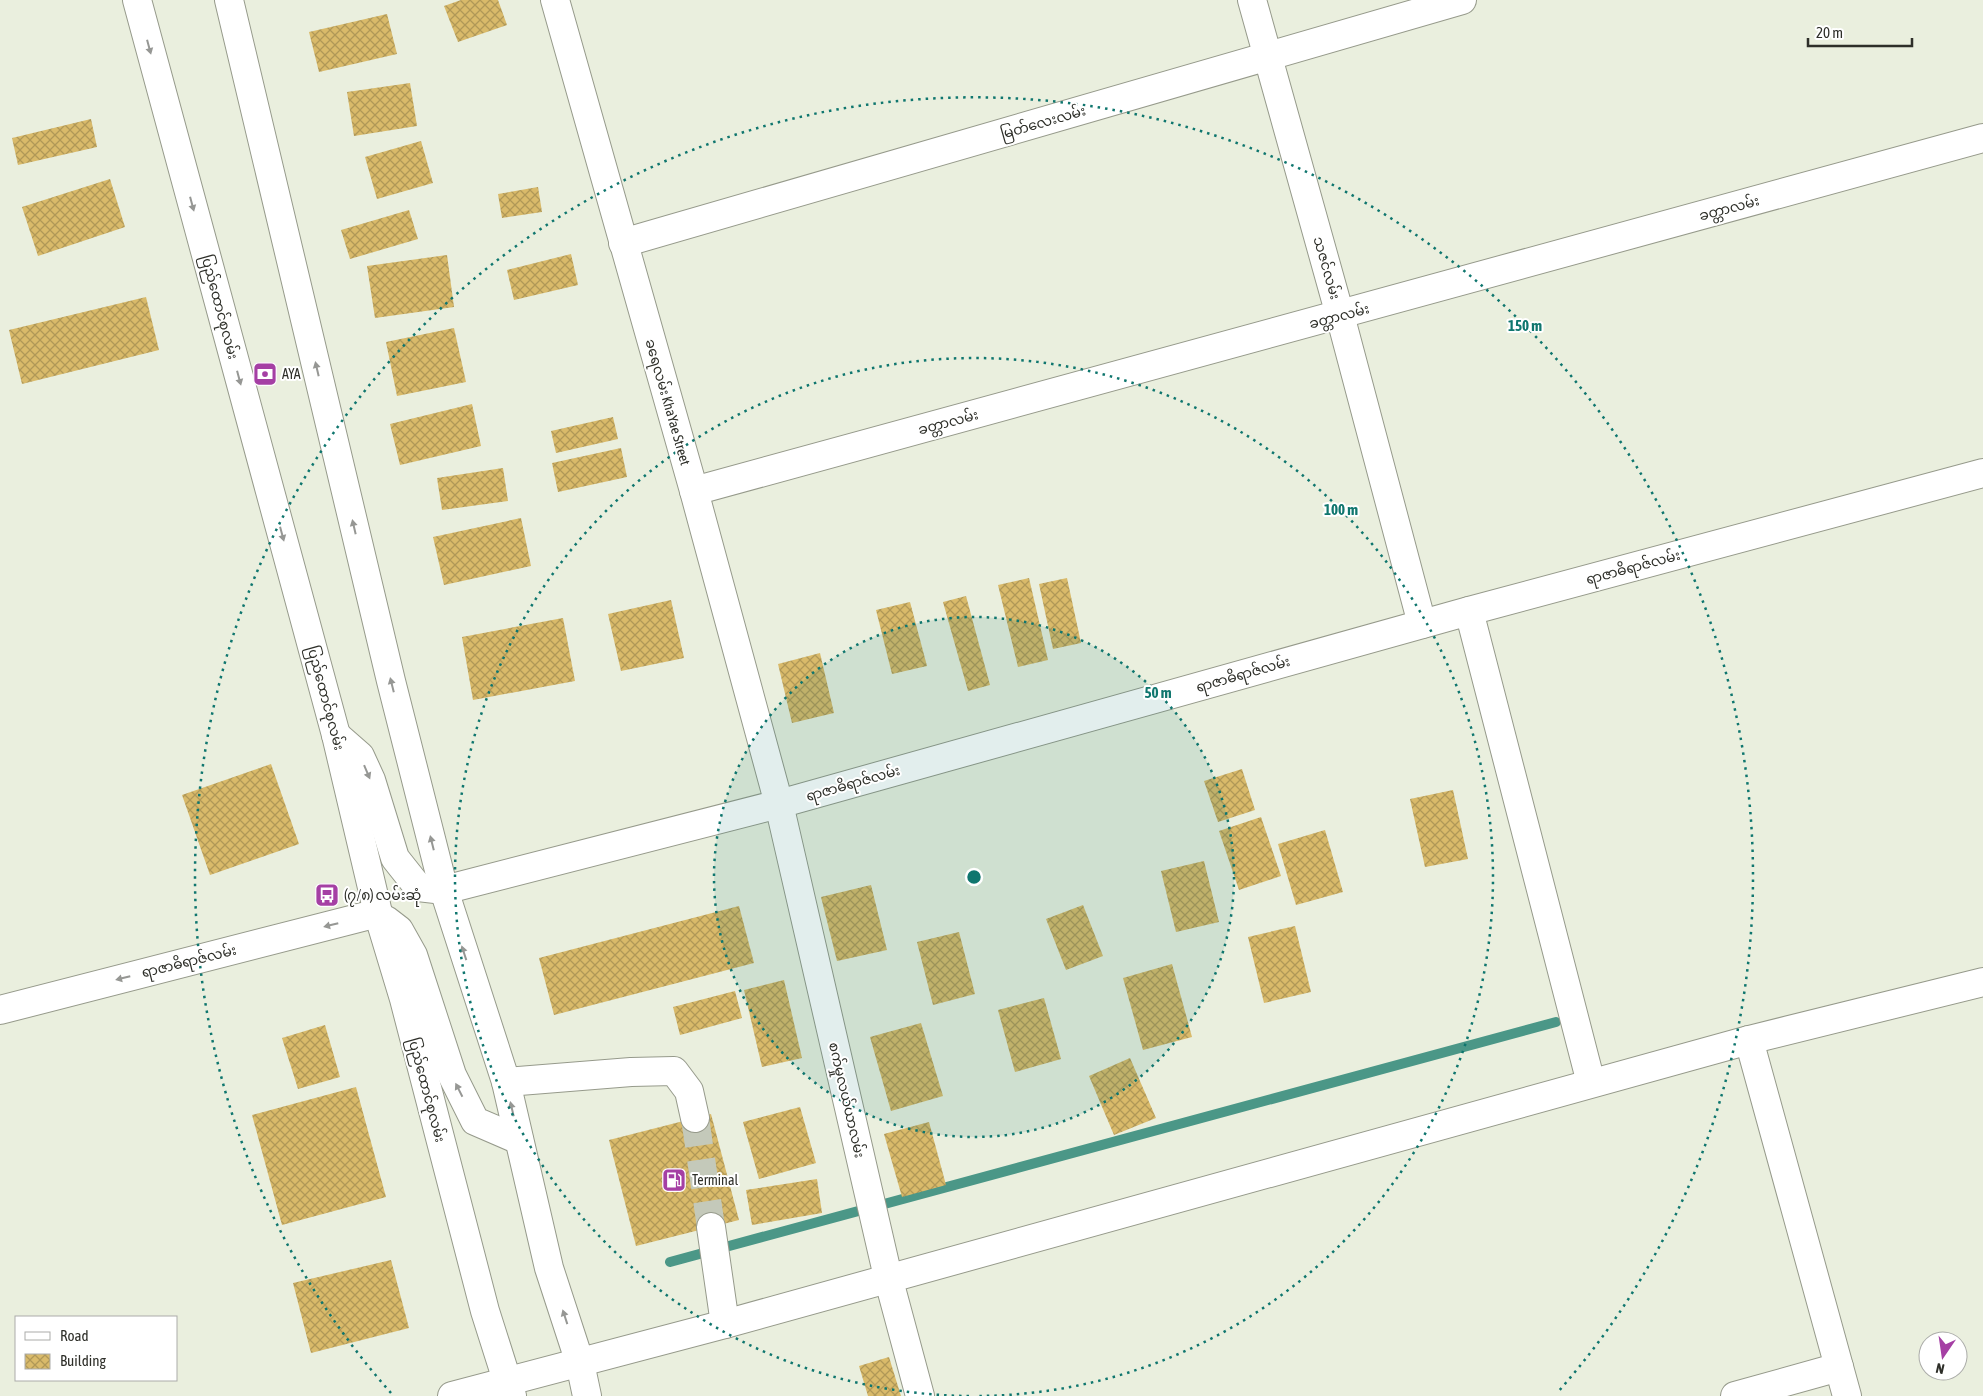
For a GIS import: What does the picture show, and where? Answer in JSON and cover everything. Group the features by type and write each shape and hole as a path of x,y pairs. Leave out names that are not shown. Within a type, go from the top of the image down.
{"street":[{"name":"ပြည်ထောင်စုလမ်း","path":"137,0 336,735 378,912 404,999 485,1311 510,1389"},
{"path":"229,0 391,681 444,890 506,1082 549,1268 580,1363 587,1396"},
{"name":"ခရေလမ်း KhaYae Street","path":"555,0 694,491 779,804"},
{"name":"သဇင်လမ်း","path":"1252,0 1340,315 1422,624"},
{"name":"မြတ်လေးလမ်း","path":"623,243 1462,0"},
{"name":"ခတ္တာလမ်း","path":"694,491 1983,138"},
{"name":"ရာဇာဓိရာဇ်လမ်း","path":"444,890 779,804 1469,611 1983,473"},
{"path":"1469,611 1591,1084"},
{"path":"336,735 360,756 371,780 395,858 418,887 444,890"},
{"name":"စက်မှုလယ်ယာလမ်း","path":"779,804 888,1278 920,1396"},
{"path":"378,912 399,930 413,955 452,1075 475,1121 519,1140"},
{"name":"ရာဇာဓိရာဇ်လမ်း","path":"0,1010 378,912"},
{"path":"452,1396 510,1389 580,1363 1749,1040 1983,982"},
{"path":"1749,1040 1847,1396"},
{"path":"506,1082 631,1072 674,1071 689,1091 695,1118"},
{"path":"711,1227 725,1324"},
{"path":"1735,1396 1839,1367"}],"building":[{"path":"461,0 498,0 507,25 458,42 444,6"},
{"path":"387,14 397,54 319,72 309,32"},
{"path":"410,83 417,126 354,136 347,92"},
{"path":"91,119 97,147 18,165 12,138"},
{"path":"421,141 433,183 377,199 365,157"},
{"path":"110,179 125,227 38,256 22,207"},
{"path":"538,187 542,212 502,218 498,194"},
{"path":"409,210 418,239 350,259 341,230"},
{"path":"571,254 578,285 514,300 507,270"},
{"path":"447,255 454,307 375,318 367,266"},
{"path":"146,297 159,350 22,384 9,330"},
{"path":"454,328 466,382 397,396 386,342"},
{"path":"472,404 481,446 400,465 390,424"},
{"path":"613,417 618,439 556,453 551,431"},
{"path":"621,448 627,477 558,492 552,463"},
{"path":"503,468 508,501 442,510 437,478"},
{"path":"521,518 531,566 444,585 433,537"},
{"path":"1029,578 1048,660 1018,667 998,585"},
{"path":"1067,578 1081,643 1053,649 1039,584"},
{"path":"966,596 990,685 968,691 943,602"},
{"path":"671,600 684,658 621,671 608,614"},
{"path":"910,602 927,666 892,674 876,610"},
{"path":"563,618 575,681 473,700 462,637"},
{"path":"820,653 834,713 792,723 778,664"},
{"path":"271,764 299,844 210,875 182,795"},
{"path":"1242,769 1255,810 1218,822 1204,781"},
{"path":"1453,790 1468,859 1425,867 1410,799"},
{"path":"1261,817 1281,876 1239,890 1219,831"},
{"path":"1325,830 1343,892 1296,905 1278,844"},
{"path":"1204,861 1219,922 1176,932 1161,871"},
{"path":"871,885 887,950 837,961 821,897"},
{"path":"1083,905 1103,956 1066,970 1046,919"},
{"path":"739,906 754,963 554,1015 539,958"},
{"path":"1295,926 1311,992 1264,1003 1248,937"},
{"path":"959,932 975,994 933,1005 917,942"},
{"path":"1172,964 1192,1037 1143,1050 1123,978"},
{"path":"784,980 802,1058 762,1067 744,990"},
{"path":"735,991 742,1018 680,1035 673,1007"},
{"path":"1044,998 1061,1059 1015,1072 998,1010"},
{"path":"921,1023 943,1096 891,1111 870,1037"},
{"path":"325,1025 340,1077 298,1089 282,1038"},
{"path":"1130,1058 1156,1118 1114,1135 1089,1076"},
{"path":"356,1087 386,1197 282,1225 252,1115"},
{"path":"800,1107 816,1163 759,1179 743,1122"},
{"name":"Terminal","path":"711,1114 739,1220 636,1246 609,1140"},
{"path":"929,1122 946,1185 902,1197 884,1134"},
{"path":"817,1179 822,1213 752,1225 746,1190"},
{"path":"391,1260 409,1328 311,1353 293,1283"},
{"path":"889,1357 901,1396 868,1396 859,1366"}],"waterway":[{"path":"670,1262 1556,1022"}],"tunnel":[{"path":"695,1118 711,1227"}],"place":[{"name":"AYA","path":"265,374"},
{"name":"(၇/၈) လမ်းဆုံ","path":"327,895"},
{"name":"Terminal","path":"674,1180"}]}
